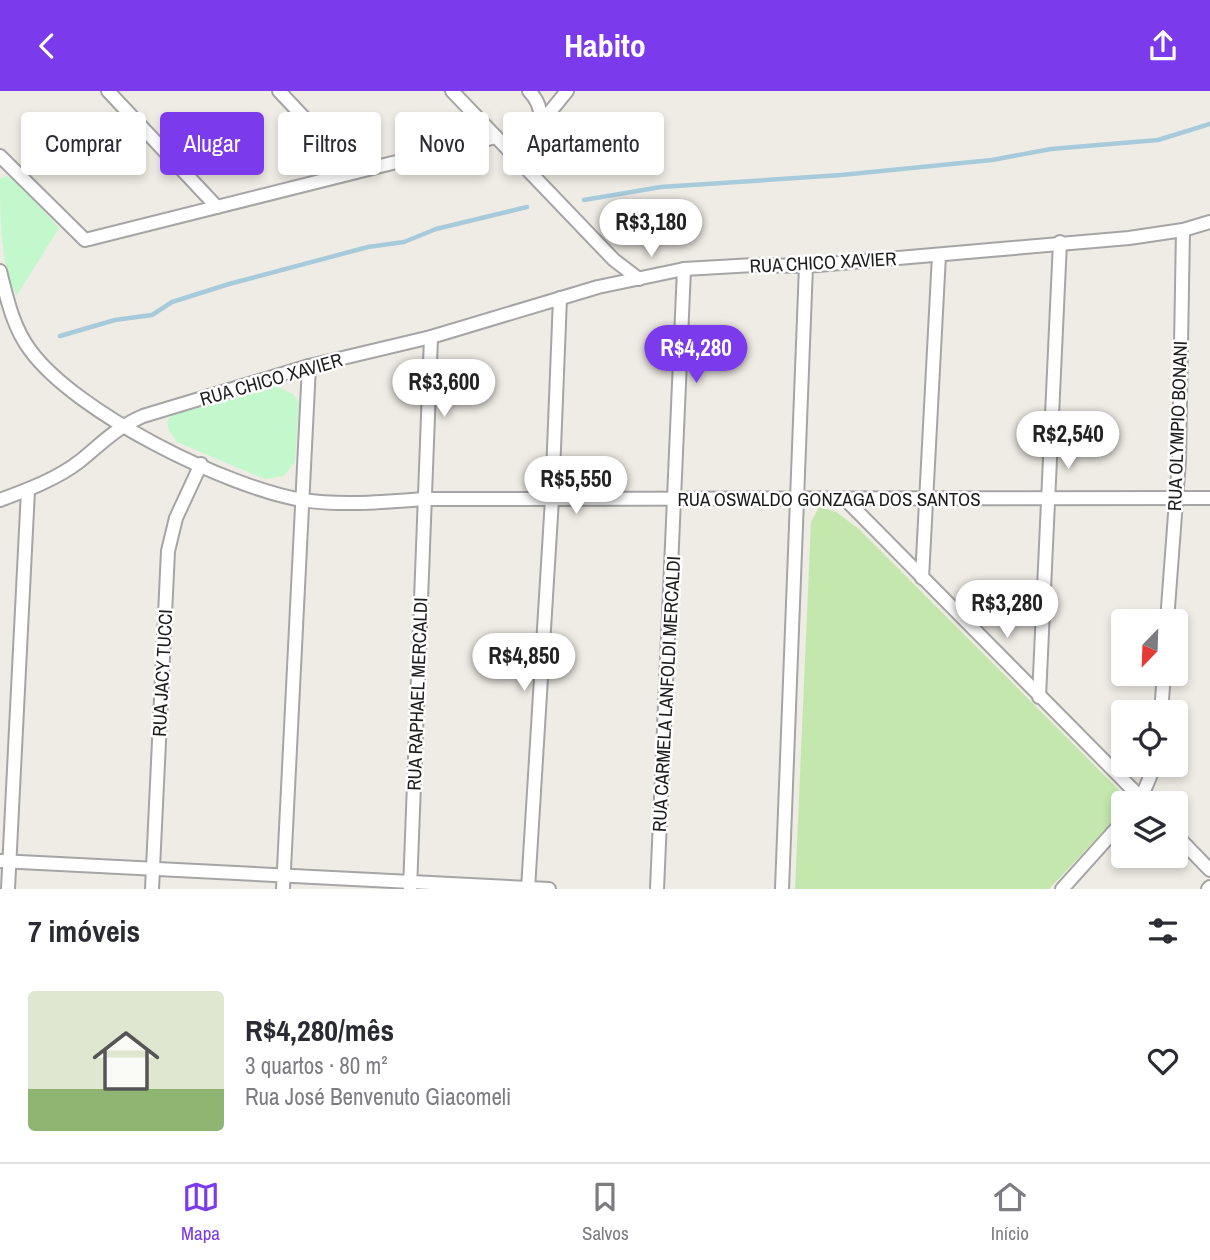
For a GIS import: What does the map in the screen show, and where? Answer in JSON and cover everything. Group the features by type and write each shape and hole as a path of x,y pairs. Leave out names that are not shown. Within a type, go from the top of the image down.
{"street":[{"path":"108,91 217,207"},
{"path":"279,91 299,112"},
{"path":"529,91 540,112"},
{"path":"550,112 567,91"},
{"path":"459,94 503,144"},
{"path":"381,166 496,137"},
{"path":"0,156 85,240 343,175"},
{"path":"533,175 614,260 639,279"},
{"name":"RUA CHICO XAVIER","path":"120,425 309,366 431,337 560,298 684,269 754,265 806,266 939,255 1183,230 1210,222"},
{"name":"RUA OLYMPIO BONANI","path":"1168,609 1175,496 1183,230"},
{"path":"1039,697 1060,243"},
{"path":"922,578 939,255"},
{"path":"782,889 806,266"},
{"name":"RUA CARMELA LANFOLDI MERCALDI","path":"657,889 684,269"},
{"name":"RUA OSWALDO GONZAGA DOS SANTOS","path":"0,271 17,328 32,353 64,385 120,425 242,482 301,500 353,503 424,499 1210,498"},
{"path":"528,888 552,499 560,298"},
{"name":"RUA RAPHAEL MERCALDI","path":"410,885 431,337"},
{"path":"284,882 309,366"},
{"path":"0,500 28,490 78,463 120,425"},
{"name":"RUA JACY TUCCI","path":"152,889 167,551 176,518 201,464"},
{"path":"8,889 5,861 28,490"},
{"path":"845,499 1131,791"},
{"path":"1062,889 1111,834"},
{"path":"1188,847 1210,870"},
{"path":"5,861 153,869 284,882 550,889"}],"green space":[{"path":"7,176 15,180 59,228 17,295 7,271 2,240 0,179"},
{"path":"271,384 293,394 299,402 295,462 284,476 265,479 177,442 169,431 167,422 173,413"},
{"path":"819,507 836,512 859,529 1119,790 1111,791 1111,824 1049,889 795,889 811,522"}],"waterway":[{"path":"584,200 661,187 841,175 992,160 1051,149 1158,140 1210,124"},
{"path":"60,336 115,320 152,315 172,302 229,284 368,247 404,242 436,229 527,207"}]}
